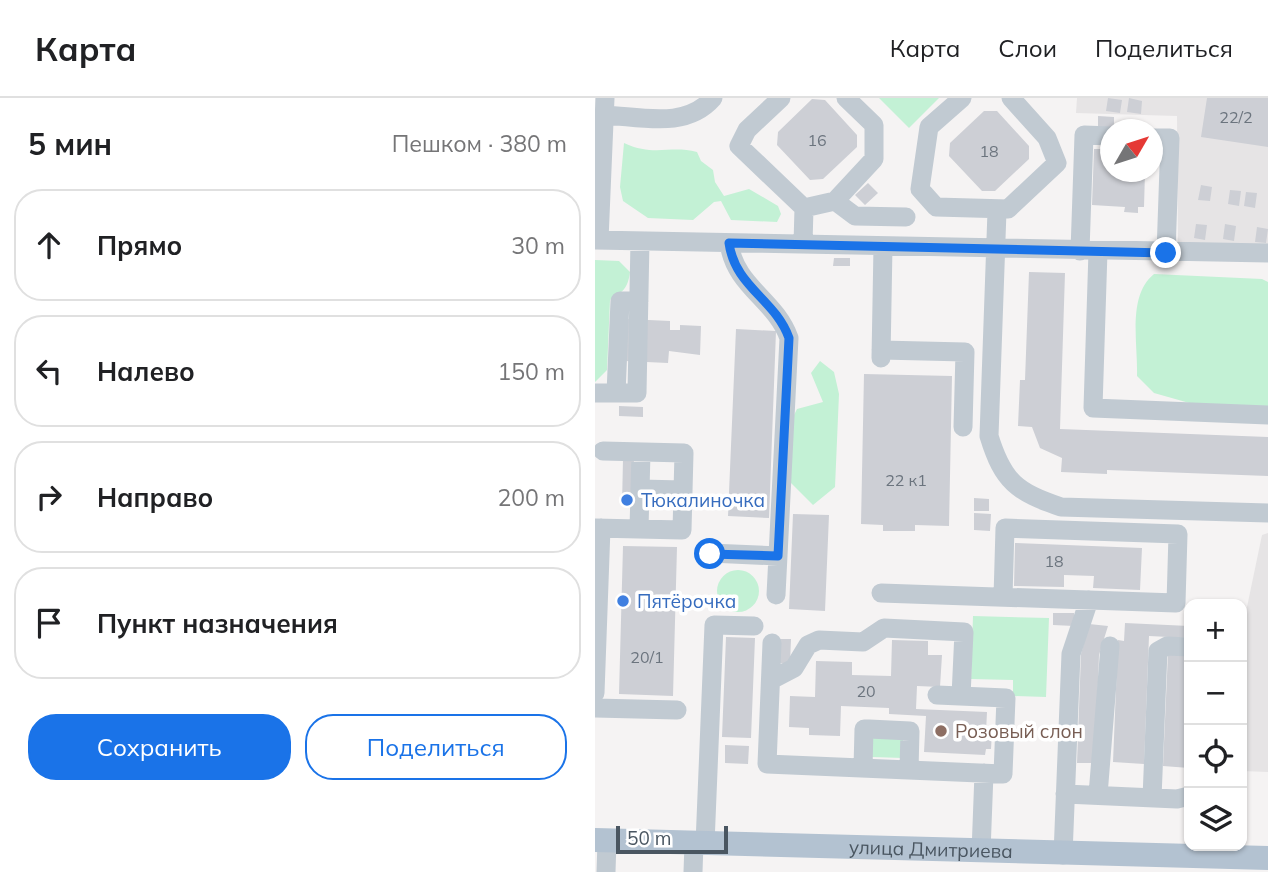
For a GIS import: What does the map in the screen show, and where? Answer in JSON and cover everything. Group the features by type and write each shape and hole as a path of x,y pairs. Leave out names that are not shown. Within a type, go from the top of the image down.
{"main road":[{"name":"улица Дмитриева","path":"601,840 1063,855 1233,865 1268,858"}],"lane":[{"path":"713,98 701,112 681,119 605,107 597,240 1268,253"},
{"path":"781,98 747,130 739,146 804,208 803,244"},
{"path":"804,208 835,201 874,159 874,125 846,98"},
{"path":"962,98 929,127 919,189 936,207 997,211 1008,209 1057,163 1047,138 1011,98"},
{"path":"1100,136 1084,135 1093,408 1268,415"},
{"path":"1163,138 1170,138 1166,253"},
{"path":"835,201 855,215 906,217"},
{"path":"997,211 989,436 997,461 1011,484 1031,497 1061,507 1268,513"},
{"path":"595,393 637,393 640,241"},
{"path":"729,243 736,270 777,313 789,338 776,595"},
{"path":"883,246 881,354 965,352 963,427"},
{"path":"595,692 598,528 682,530 684,453 603,451"},
{"path":"639,529 641,452"},
{"path":"640,489 683,490"},
{"path":"881,593 1176,603 1178,534 1005,528 1003,597"},
{"path":"710,554 778,556"},
{"path":"1063,855 1071,654 1089,600"},
{"path":"693,872 700,843 714,625 754,626"},
{"path":"771,680 788,673 808,645 819,640 863,642 884,628 964,632 961,696"},
{"path":"772,643 767,764 1003,774 1006,698 937,695"},
{"path":"1098,796 1110,646"},
{"path":"1152,798 1158,654 1164,646 1184,647"},
{"path":"595,708 677,710"},
{"path":"863,768 864,729 869,729 910,731 909,770"},
{"path":"981,852 984,774"},
{"path":"1065,794 1152,798 1184,796"},
{"path":"601,840 606,872"}],"shaded area":[{"path":"1077,98 1268,98 1268,246 1178,243 1177,116 1076,113"},
{"path":"1268,533 1268,772 1247,771 1247,607 1262,535"}],"green space":[{"path":"879,98 939,98 909,128"},
{"path":"624,143 644,149 697,152 701,161 713,170 715,182 724,196 749,189 778,206 781,214 777,222 731,220 721,201 714,202 693,220 648,218 623,201 620,187"},
{"path":"595,260 619,261 630,272 624,289 610,300 607,370 595,382"},
{"path":"1154,274 1262,279 1268,282 1268,407 1207,408 1154,393 1137,376 1137,307 1146,283"},
{"path":"820,361 834,372 839,394 835,487 813,505 790,482 792,419 797,409 823,402 811,373"},
{"path":"738,570 753,576 759,591 753,606 738,612 723,606 717,591 723,576"},
{"path":"973,616 1049,618 1046,697 1013,696 1013,680 971,679"},
{"path":"872,737 903,738 903,758 872,757"}],"building":[{"path":"1108,98 1122,100 1120,113 1106,111"},
{"path":"1129,98 1142,101 1141,114 1127,112"},
{"path":"1207,98 1268,98 1268,147 1201,137"},
{"path":"812,99 825,100 857,135 857,147 823,179 810,180 777,145 778,132"},
{"path":"984,111 997,111 1029,146 1029,159 995,191 982,191 949,156 950,143"},
{"path":"1098,116 1114,117 1100,119 1098,128"},
{"path":"1094,149 1100,149 1100,182 1145,182 1144,207 1138,207 1138,213 1124,212 1125,207 1092,205"},
{"path":"868,183 878,193 865,205 855,195"},
{"path":"1201,185 1212,187 1210,201 1198,200"},
{"path":"1230,190 1241,191 1239,206 1228,204"},
{"path":"1246,192 1257,193 1255,208 1244,206"},
{"path":"1196,224 1207,225 1205,240 1194,238"},
{"path":"1225,224 1236,226 1234,241 1223,239"},
{"path":"1257,227 1268,229 1266,243 1255,242"},
{"path":"834,258 850,258 850,266 833,266"},
{"path":"1029,272 1065,273 1060,429 1268,437 1268,476 1107,470 1107,474 1061,472 1062,458 1040,448 1032,427 1018,426 1020,380 1025,380"},
{"path":"627,319 670,321 670,330 680,330 680,325 701,326 700,355 669,351 668,363 625,361"},
{"path":"736,329 776,331 769,518 728,516"},
{"path":"864,374 952,376 949,526 915,525 915,531 883,531 883,525 861,524"},
{"path":"619,406 643,407 643,417 619,416"},
{"path":"623,459 634,459 632,506 622,505"},
{"path":"974,498 989,499 989,511 974,511"},
{"path":"974,513 991,514 990,531 974,530"},
{"path":"793,514 829,515 825,611 789,609"},
{"path":"1015,543 1142,548 1140,590 1093,588 1094,576 1064,575 1064,587 1014,586"},
{"path":"623,546 677,547 673,696 619,694"},
{"path":"1053,613 1074,613 1074,626 1053,625"},
{"path":"1125,623 1184,626 1184,638 1149,636 1144,764 1113,762 1118,640 1124,641"},
{"path":"1089,624 1108,626 1099,655 1095,763 1077,763 1081,654"},
{"path":"726,637 755,638 751,738 722,737"},
{"path":"777,639 791,639 790,664 776,663"},
{"path":"892,640 928,641 928,655 942,655 940,687 917,686 916,709 987,712 986,732 992,732 991,749 986,749 985,755 924,752 926,716 889,714 889,708 841,706 840,736 809,735 809,728 789,727 790,696 815,697 816,661 852,662 852,675 891,676"},
{"path":"1168,653 1184,654 1184,768 1163,766"},
{"path":"725,745 749,746 748,764 725,763"}],"place":[{"name":"Тюкалиночка","path":"627,500"},
{"name":"Пятёрочка","path":"623,601"},
{"name":"Розовый слон","path":"941,731"}],"route":[{"path":"710,554 778,556 789,338 777,313 736,270 729,243 1166,253"}]}
